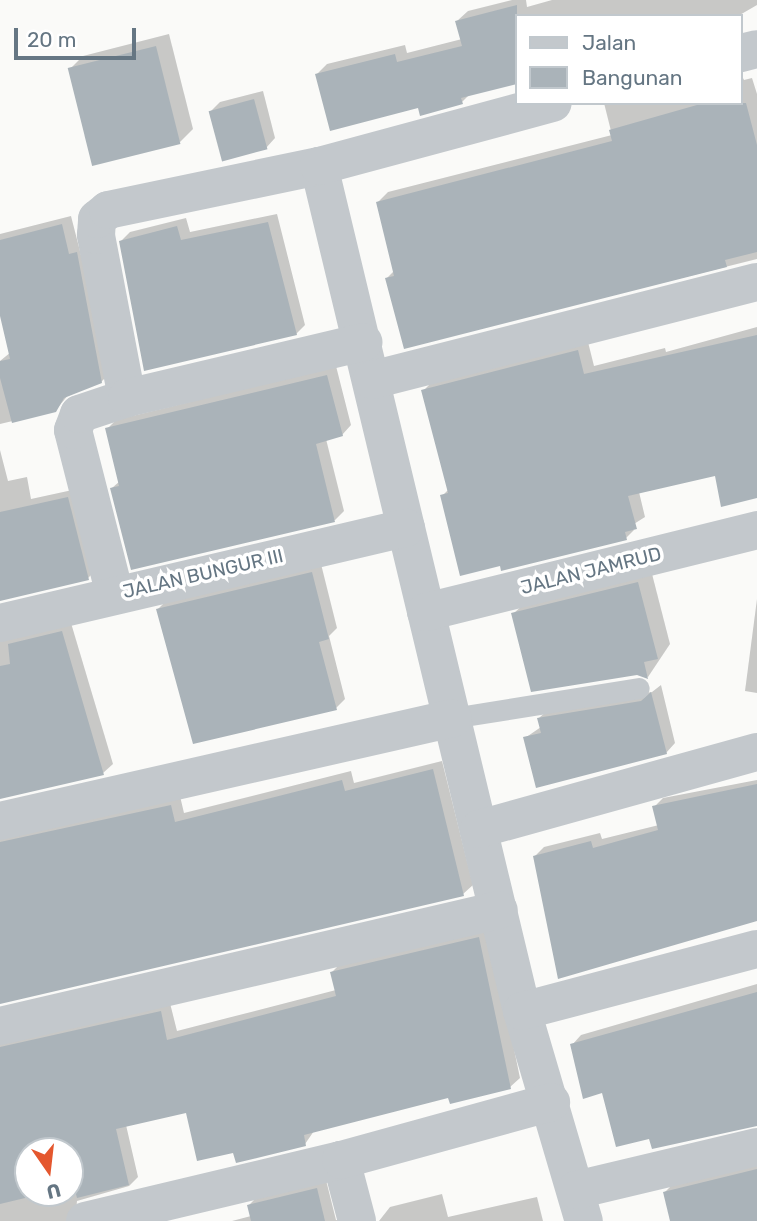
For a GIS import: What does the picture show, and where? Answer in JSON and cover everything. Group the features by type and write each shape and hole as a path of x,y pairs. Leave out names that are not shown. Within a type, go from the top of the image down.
{"street":[{"path":"127,398 96,235 97,219 108,210 319,166 546,105"},
{"path":"319,166 522,1011 580,1205 757,1147"},
{"path":"372,380 757,282"},
{"path":"115,594 73,430 79,414 127,398 363,342"},
{"name":"JALAN BUNGUR III","path":"0,623 406,528"},
{"name":"JALAN JAMRUD","path":"426,612 757,530"},
{"path":"0,821 452,719"},
{"path":"478,829 757,752"},
{"path":"0,1026 499,910"},
{"path":"522,1011 757,949"},
{"path":"85,1221 187,1209 341,1160 551,1102"},
{"path":"341,1160 357,1221"}],"lane":[{"path":"452,719 639,688"}],"building":[{"path":"517,5 516,84 461,98 463,104 420,116 418,108 330,131 315,74 395,54 397,62 462,46 455,21"},
{"path":"156,46 180,144 92,166 68,68"},
{"path":"254,99 267,149 222,161 209,111"},
{"path":"746,103 757,145 757,252 725,260 727,267 404,349 385,278 394,276 376,202 612,141 609,130 697,105"},
{"path":"268,222 297,335 144,371 119,241 177,226 181,240"},
{"path":"62,224 69,254 77,252 102,383 64,398 56,412 12,423 0,378 0,361 10,359 0,316 0,240"},
{"path":"757,335 757,498 721,507 715,476 628,496 637,529 625,532 627,540 501,571 500,566 460,576 440,495 448,493 421,390 578,350 584,374"},
{"path":"327,375 343,436 316,444 335,522 131,570 110,488 119,486 105,428"},
{"path":"68,497 89,580 0,601 0,512"},
{"path":"312,572 329,639 319,642 337,710 193,744 156,609"},
{"path":"638,582 658,659 644,662 648,679 637,675 531,692 511,613"},
{"path":"62,631 104,775 0,799 0,666 10,664 8,644"},
{"path":"651,692 667,754 536,788 523,737 541,733 537,718 641,701"},
{"path":"433,769 464,896 0,1004 0,842 171,805 175,822 342,780 345,791"},
{"path":"757,784 757,921 558,979 533,856 591,841 593,848 658,830 652,806"},
{"path":"479,937 511,1089 450,1104 448,1098 304,1135 306,1146 236,1163 233,1153 197,1161 186,1113 116,1129 129,1185 84,1196 84,1137 14,1137 14,1201 0,1204 0,1047 161,1011 167,1040 336,996 330,972"},
{"path":"757,992 757,1126 652,1149 649,1139 616,1147 602,1093 583,1099 570,1044"},
{"path":"757,1169 757,1221 670,1221 663,1192"},
{"path":"317,1188 325,1221 251,1221 247,1205"}]}
